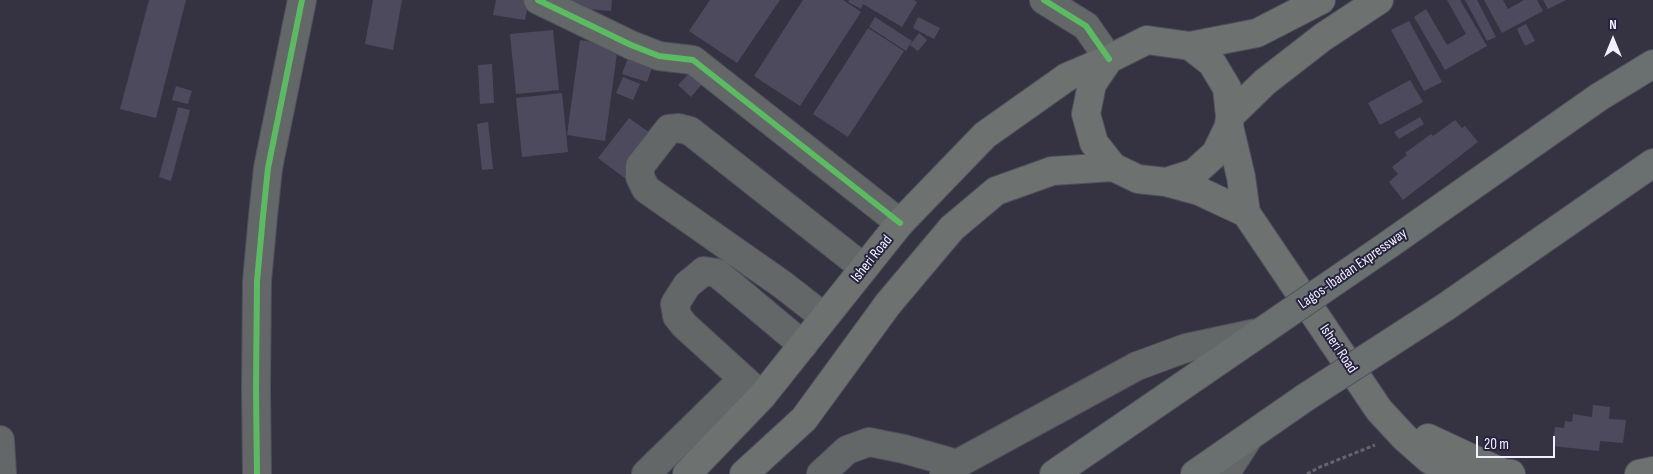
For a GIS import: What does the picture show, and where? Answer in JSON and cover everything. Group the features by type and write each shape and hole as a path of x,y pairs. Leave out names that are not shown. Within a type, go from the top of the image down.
{"highway":[{"name":"Lagos-Ibadan Expressway","path":"1054,474 1388,245 1598,98 1653,64"},
{"path":"1195,474 1306,397 1444,308 1653,163"}],"main road":[{"path":"1190,46 1257,33 1321,0"},
{"path":"1229,121 1272,76 1323,37 1379,0"},
{"name":"Isheri Road","path":"687,474 752,387 803,345 900,224 985,135 1067,77 1148,40 1190,46 1212,63 1227,88 1229,121 1241,177 1246,213 1379,410 1404,438 1430,460 1458,474"},
{"name":"Isheri Road","path":"1109,59 1092,84 1086,114 1094,143 1114,167 1138,179 1166,182 1199,191 1246,213"},
{"name":"Isheri Road","path":"1166,182 1194,173 1216,153 1229,121"},
{"path":"744,474 804,419 888,304 952,228 996,191 1052,171 1114,167"},
{"name":"Isheri Road","path":"1379,410 1446,447 1503,473 1512,474"},
{"path":"1639,474 1653,471"}],"street":[{"path":"258,474 256,388 258,281 264,206 268,168 302,0"},
{"path":"538,0 631,45 659,56 693,60 900,224"},
{"path":"1044,0 1086,26 1109,59"},
{"path":"824,317 783,285 646,190 640,177 640,166 669,129 679,128 690,131 864,268"},
{"path":"646,474 752,387 684,326 677,316 675,304 687,285 704,271 717,273 803,345"},
{"path":"821,474 847,450 868,442 904,449 950,469 1137,366 1186,348 1261,332"},
{"path":"1224,474 1249,437"},
{"path":"0,440 2,474"}],"path":[{"path":"1307,474 1371,447 1404,438"}],"building":[{"path":"149,0 186,0 156,118 120,109"},
{"path":"373,0 402,0 393,50 365,44"},
{"path":"496,0 529,0 525,20 493,15"},
{"path":"555,0 612,0 611,11 554,6"},
{"path":"710,0 780,0 737,63 689,31"},
{"path":"803,0 843,0 861,12 800,106 754,76"},
{"path":"849,0 914,0 917,2 902,27 863,4 861,9 848,2"},
{"path":"1447,0 1460,0 1487,46 1445,70 1414,17 1426,9 1447,45 1466,34"},
{"path":"1465,0 1477,0 1496,37 1487,41"},
{"path":"1484,0 1503,0 1508,9 1524,0 1537,0 1543,11 1502,33"},
{"path":"1543,0 1566,0 1548,9"},
{"path":"875,17 912,41 906,51 869,27"},
{"path":"918,17 940,28 934,39 913,28"},
{"path":"1409,21 1442,82 1424,91 1391,30"},
{"path":"1526,24 1535,41 1525,46 1517,29"},
{"path":"868,28 904,51 848,137 813,114"},
{"path":"553,30 559,90 516,94 510,34"},
{"path":"919,33 927,40 918,51 910,45"},
{"path":"580,40 618,46 605,141 567,135"},
{"path":"631,50 655,59 647,82 622,74"},
{"path":"492,64 494,103 480,104 478,65"},
{"path":"692,70 704,82 691,97 678,85"},
{"path":"623,77 640,84 633,100 616,93"},
{"path":"1410,80 1423,102 1380,125 1368,103"},
{"path":"176,86 192,91 188,104 172,100"},
{"path":"562,93 568,152 522,157 516,98"},
{"path":"178,107 190,110 171,181 159,177"},
{"path":"1420,117 1424,124 1399,139 1394,132"},
{"path":"629,118 657,138 626,179 598,158"},
{"path":"1455,120 1462,128 1465,126 1478,142 1403,200 1389,182 1398,174 1392,167 1407,155 1405,153 1431,134 1433,136"},
{"path":"488,122 493,169 482,170 477,124"},
{"path":"1593,405 1610,407 1609,419 1626,420 1623,443 1600,441 1599,451 1553,446 1555,427 1564,428 1565,421 1572,422 1573,414 1592,417"}],"cycle path":[{"path":"257,474 257,281 263,216 268,168 302,0"},
{"path":"538,0 631,45 659,56 693,60 900,223"},
{"path":"1044,0 1086,26 1109,59"}]}
